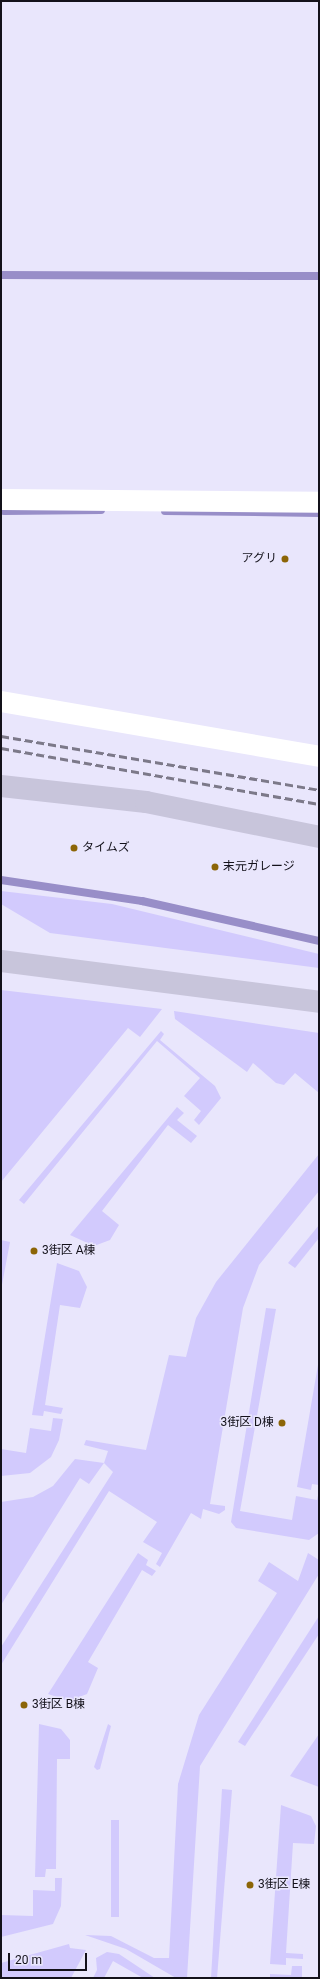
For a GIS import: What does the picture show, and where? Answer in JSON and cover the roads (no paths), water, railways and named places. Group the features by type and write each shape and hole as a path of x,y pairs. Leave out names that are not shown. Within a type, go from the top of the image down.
{"street":[{"path":"1,499 319,502"},
{"path":"1,701 319,756"},
{"path":"1,786 146,802 319,837"},
{"path":"1,961 319,1002"}],"waterway":[{"path":"1,275 319,276"},
{"path":"4,511 101,510"},
{"path":"165,511 319,513"},
{"path":"1,880 142,901 319,941"}],"railway":[{"path":"1,736 319,790"},
{"path":"1,748 319,804"}],"place":[{"name":"アグリ","path":"285,559"},
{"name":"タイムズ","path":"74,848"},
{"name":"末元ガレージ","path":"215,867"},
{"name":"3街区 A棟","path":"34,1251"},
{"name":"3街区 D棟","path":"282,1423"},
{"name":"3街区 B棟","path":"24,1705"},
{"name":"3街区 E棟","path":"250,1885"}]}
